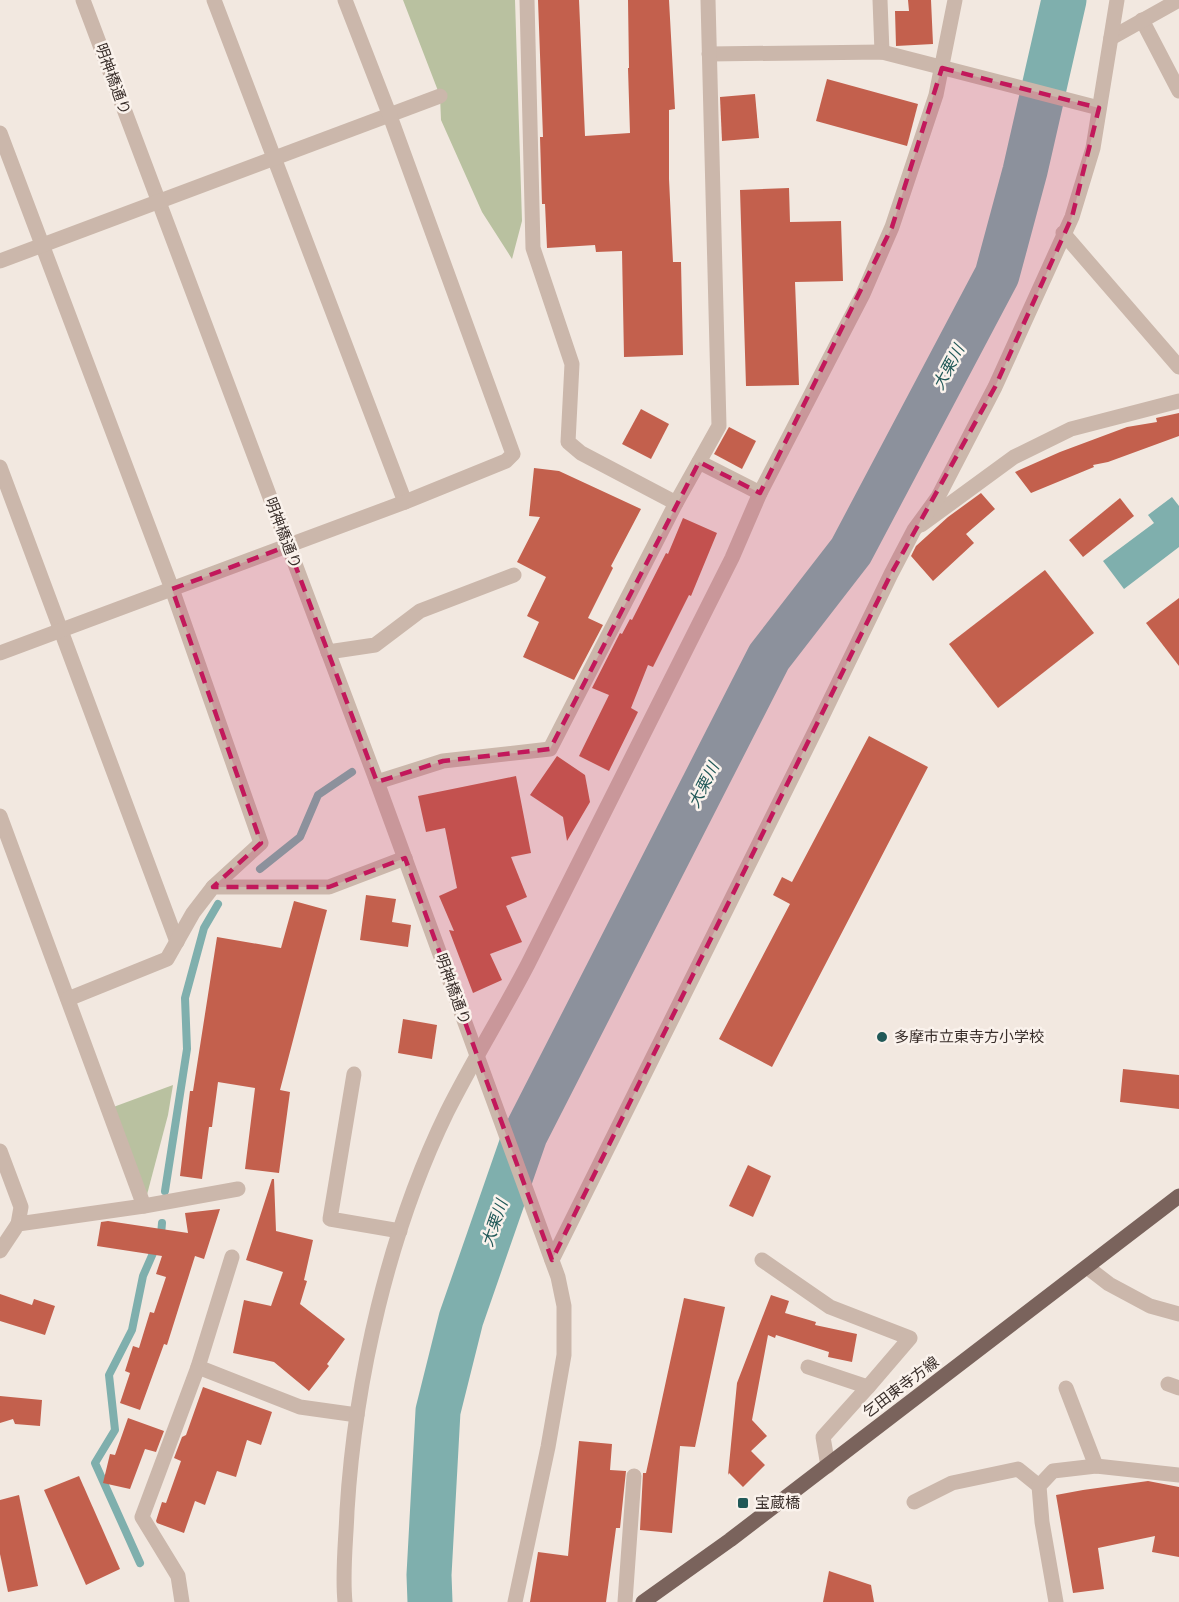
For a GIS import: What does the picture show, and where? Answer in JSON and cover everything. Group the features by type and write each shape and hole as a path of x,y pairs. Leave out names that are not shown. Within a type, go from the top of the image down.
{"main road":[{"name":"乞田東寺方線","path":"643,1602 828,1466 1179,1196"}],"street":[{"name":"明神橋通り","path":"83,0 378,782 551,1257 564,1306 564,1355 548,1447 515,1602"},
{"path":"214,0 405,502"},
{"path":"0,653 405,502 506,461 513,454 390,116 345,0"},
{"path":"527,0 533,248 572,364 568,442 581,453 676,503"},
{"path":"378,782 443,761 550,749 676,503 719,426 708,0"},
{"path":"880,0 882,52"},
{"path":"345,1602 343,1584 349,1489 357,1415 374,1327 413,1194 447,1113 479,1062 711,601 760,493 839,341 892,227 945,69 955,0"},
{"path":"551,1257 914,530 938,497 995,387 1072,217 1093,148 1095,107 1118,0"},
{"path":"1111,38 1179,0"},
{"path":"1142,20 1179,91"},
{"path":"709,54 882,52 1095,107"},
{"path":"0,261 440,96"},
{"path":"0,133 172,589 261,843 213,887 193,913 167,959 68,999"},
{"path":"1064,233 1179,367"},
{"path":"914,530 1014,457 1071,429 1179,401"},
{"path":"699,462 760,493"},
{"path":"0,467 177,942"},
{"path":"328,652 375,645 420,611 514,575"},
{"path":"0,816 144,1206"},
{"path":"213,887 329,887 405,858"},
{"path":"354,1074 330,1219 400,1232"},
{"path":"0,1150 21,1207 18,1224 1,1249"},
{"path":"18,1224 144,1206 238,1189"},
{"path":"182,1602 178,1576 142,1517 198,1367 232,1257"},
{"path":"762,1260 830,1307 910,1338 823,1437 828,1466"},
{"path":"1087,1267 1109,1284 1150,1306 1179,1314"},
{"path":"808,1366 868,1387"},
{"path":"198,1367 300,1407 357,1415"},
{"path":"1066,1388 1096,1466"},
{"path":"1039,1486 1053,1471 1096,1466 1179,1475"},
{"path":"914,1502 952,1483 1018,1468 1039,1486 1042,1521 1056,1602"},
{"path":"625,1602 634,1476"}],"highlighted area":[{"path":"942,68 1099,108 1072,217 995,387 891,574 552,1260 405,858 329,887 213,887 261,843 172,589 288,546 377,782 443,761 550,749 699,462 760,493 892,227"}],"green space":[{"path":"403,0 515,0 522,221 512,259 482,212 441,120 440,96"},
{"path":"173,1085 168,1115 144,1206 108,1109"}],"water":[{"path":"1172,497 1179,506 1179,547 1124,589 1103,561 1154,523 1148,515"}],"building":[{"path":"538,0 579,0 585,136 630,133 628,0 669,0 675,109 669,110 669,179 673,262 681,262 683,355 624,357 622,251 596,252 595,245 547,248 545,204 542,204 540,137 543,137"},
{"path":"908,0 931,0 933,44 896,46 895,11 909,11"},
{"path":"827,79 918,104 907,146 816,121"},
{"path":"755,94 759,138 722,141 720,97"},
{"path":"789,188 790,222 841,221 843,281 795,282 799,385 746,386 740,190"},
{"path":"641,409 669,424 651,459 622,444"},
{"path":"1179,413 1179,436 1108,462 1093,465 1094,467 1031,493 1015,472 1127,427 1157,422 1156,418"},
{"path":"729,427 756,441 742,469 714,454"},
{"path":"534,468 559,471 641,509 611,566 613,568 588,618 603,625 574,680 523,657 539,622 527,616 546,577 517,562 540,517 529,516"},
{"path":"981,493 995,509 966,534 974,543 933,581 911,556 916,546 948,517"},
{"path":"1120,498 1134,516 1083,557 1069,540"},
{"path":"683,518 717,533 691,596 689,595 653,667 648,665 631,708 638,712 609,771 579,756 609,695 592,688 620,633 622,634 630,619 632,620 666,553 668,554"},
{"path":"1045,570 1094,633 998,708 949,644"},
{"path":"1179,598 1179,666 1146,623"},
{"path":"869,736 928,767 772,1067 719,1039 790,904 773,895 782,877 792,882"},
{"path":"557,756 585,775 590,802 567,841 563,817 530,795"},
{"path":"516,776 531,853 511,857 527,897 506,906 522,942 490,954 502,980 473,993 449,930 454,931 439,896 457,888 445,828 426,832 418,796"},
{"path":"366,895 396,899 392,922 411,925 408,947 360,940"},
{"path":"294,901 327,910 280,1090 290,1092 279,1173 245,1169 255,1088 218,1082 202,1179 180,1176 190,1091 193,1091 217,937 281,948"},
{"path":"403,1019 437,1025 432,1059 398,1053"},
{"path":"1123,1069 1179,1075 1179,1109 1120,1102"},
{"path":"748,1165 771,1176 753,1217 729,1206"},
{"path":"272,1179 274,1179 276,1231 313,1240 304,1280 307,1281 300,1304 345,1339 327,1364 329,1366 309,1391 274,1362 233,1353 244,1300 271,1306 283,1272 246,1260"},
{"path":"220,1209 204,1259 195,1256 167,1345 164,1344 140,1410 120,1403 130,1373 125,1371 133,1346 139,1348 150,1312 154,1313 166,1277 156,1274 162,1256 97,1246 101,1222 108,1221 188,1233 185,1213"},
{"path":"0,1294 32,1305 34,1299 55,1306 45,1335 0,1321"},
{"path":"771,1295 789,1301 785,1313 816,1322 815,1325 857,1334 852,1362 828,1357 829,1352 776,1335 775,1338 768,1335 752,1420 767,1436 751,1451 765,1465 743,1487 729,1473 728,1475 737,1383"},
{"path":"684,1298 725,1307 695,1447 680,1446 672,1533 640,1530 643,1473 646,1473"},
{"path":"203,1387 272,1412 261,1445 247,1440 236,1477 217,1471 205,1505 195,1501 184,1533 156,1521 162,1502 166,1503 181,1461 174,1458 182,1437 186,1435"},
{"path":"0,1396 42,1400 40,1426 15,1424 13,1419 0,1423"},
{"path":"128,1418 164,1431 156,1452 145,1449 130,1489 103,1483 110,1454 115,1455"},
{"path":"579,1441 612,1444 610,1470 626,1471 620,1528 616,1528 606,1602 530,1602 538,1552 568,1556"},
{"path":"79,1476 120,1569 86,1585 44,1490"},
{"path":"1148,1481 1179,1487 1179,1557 1152,1552 1155,1536 1098,1548 1104,1589 1073,1593 1056,1495"},
{"path":"19,1495 38,1586 8,1592 0,1554 0,1500"},
{"path":"829,1571 871,1585 874,1602 823,1602"}],"waterway":[{"name":"大栗川","path":"430,1602 429,1575 438,1411 461,1319 525,1135 769,657 851,551 997,275 1025,171 1064,0"},
{"path":"260,869 300,837 318,795 352,772"},
{"path":"165,1191 187,1049 185,998 204,928 218,904"},
{"path":"140,1563 95,1463 115,1430 109,1375 132,1330 143,1276 161,1235 162,1223"}],"place":[{"name":"多摩市立東寺方小学校","path":"882,1037"},
{"name":"宝蔵橋","path":"743,1503"}]}
